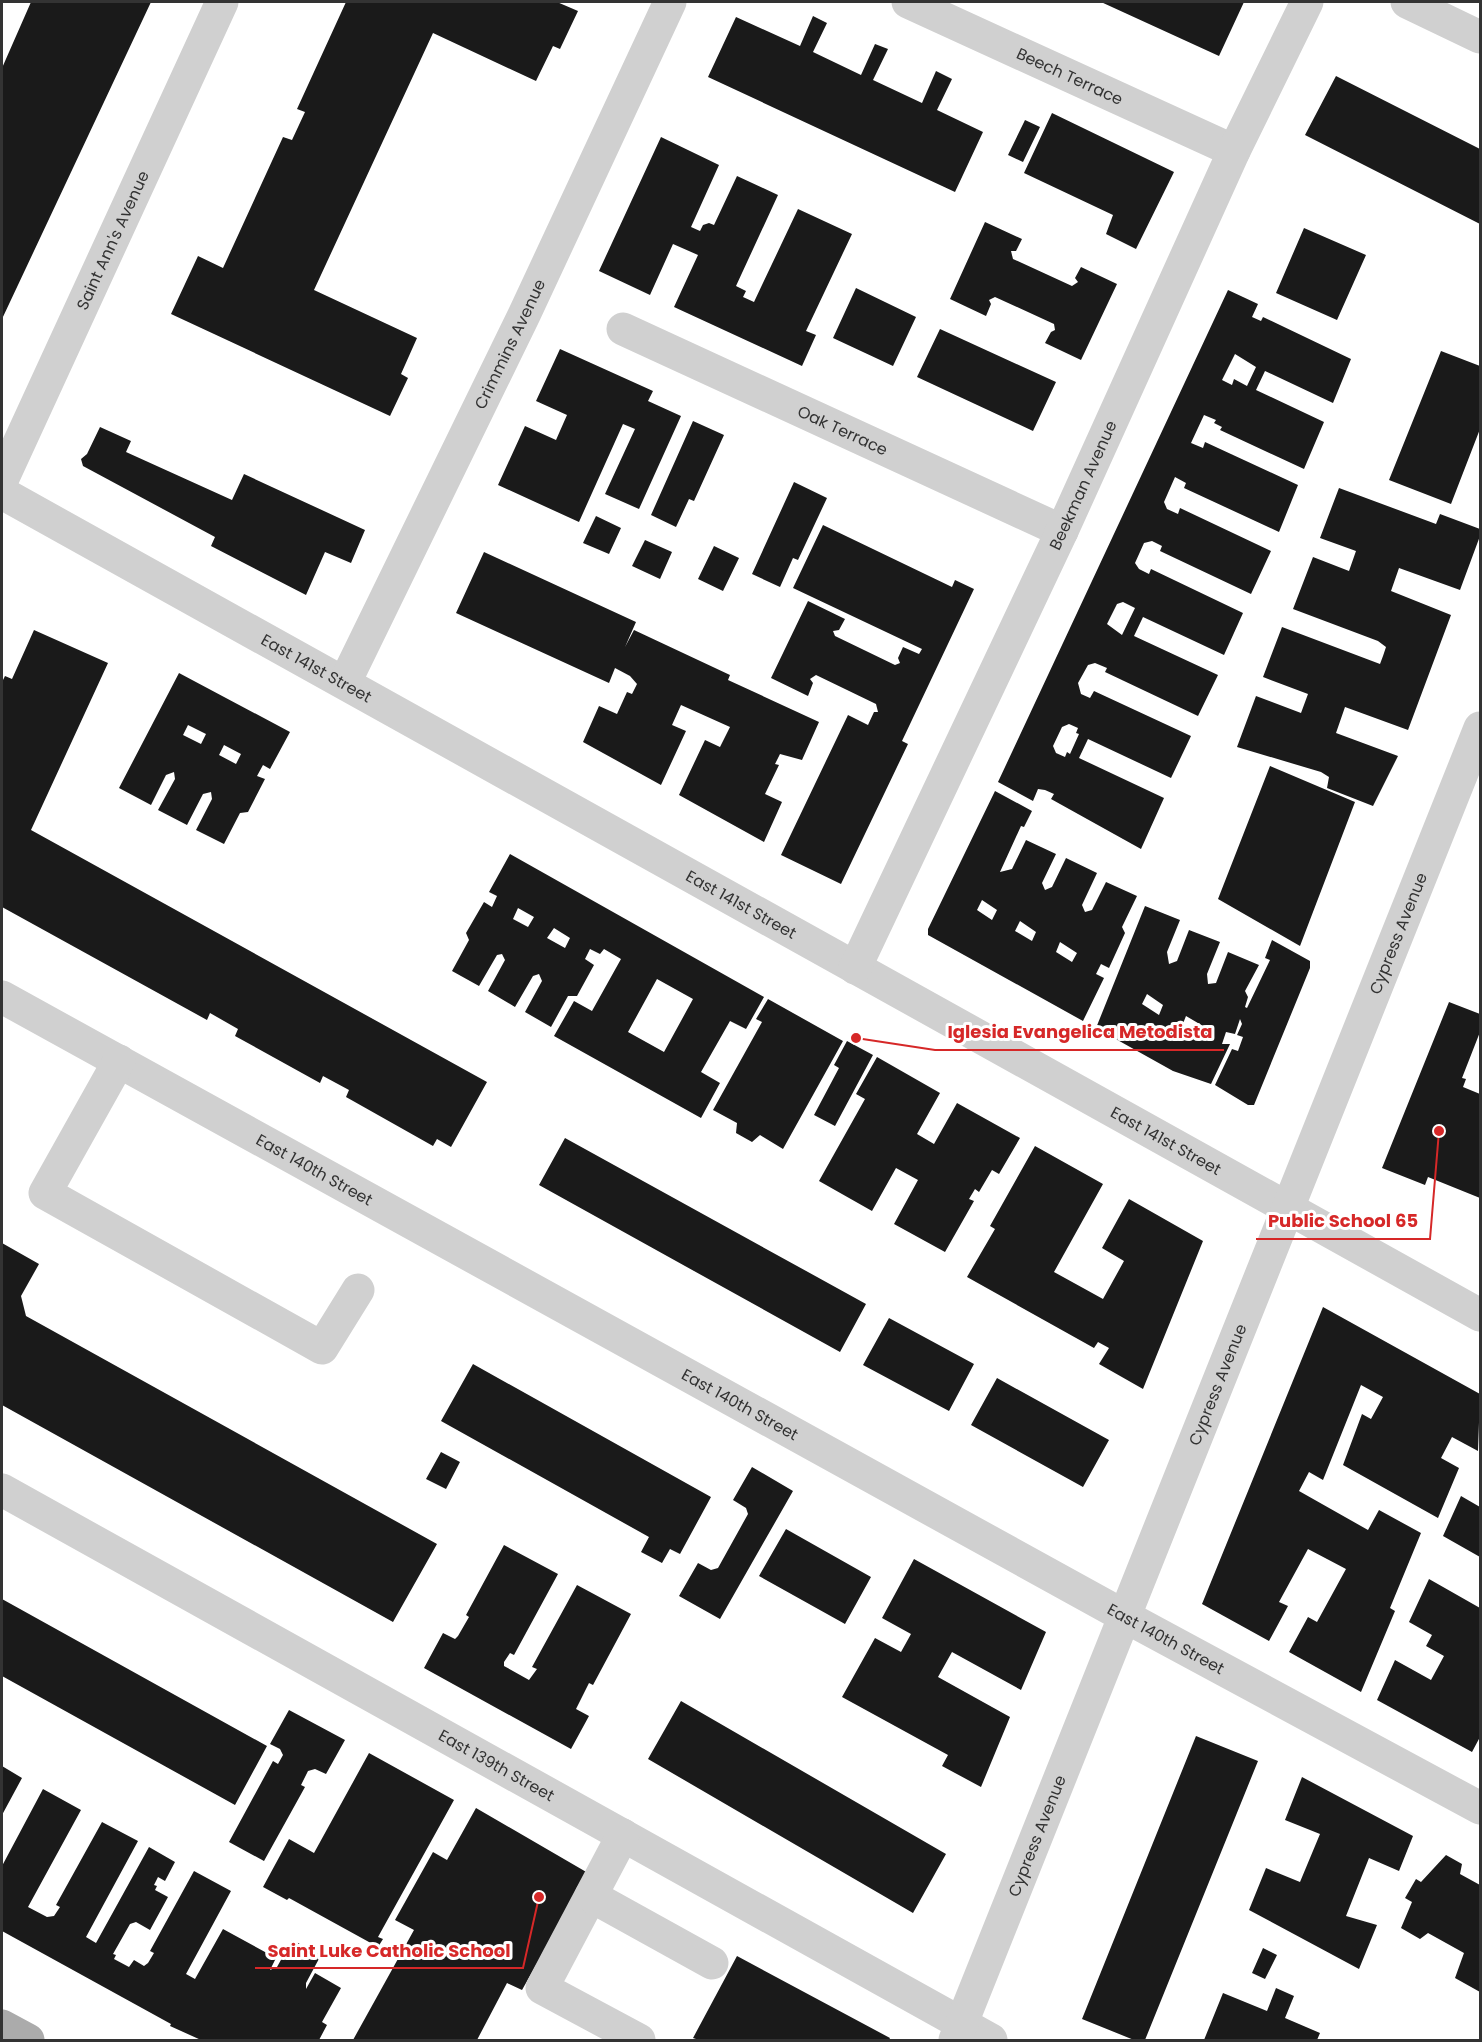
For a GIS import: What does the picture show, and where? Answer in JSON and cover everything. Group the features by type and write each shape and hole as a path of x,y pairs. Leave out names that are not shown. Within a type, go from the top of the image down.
{"main road":[{"path":"2,2026 28,2040"}],"street":[{"name":"Saint Ann's Avenue","path":"2,480 222,2"},
{"name":"Crimmins Avenue","path":"345,682 524,315 670,2"},
{"name":"Beech Terrace","path":"908,2 1234,151"},
{"name":"Beekman Avenue","path":"855,968 1062,531 1234,151 1307,2"},
{"path":"1407,2 1480,37"},
{"name":"Oak Terrace","path":"623,329 1062,531"},
{"name":"East 141st Street","path":"2,493 1480,1315"},
{"name":"Cypress Avenue","path":"959,2032 1480,728"},
{"name":"East 140th Street","path":"2,997 1126,1617 1480,1808"},
{"path":"119,1062 45,1193 322,1348 358,1290"},
{"name":"East 139th Street","path":"2,1490 623,1835 959,2032 992,2040"},
{"path":"623,1835 542,1988 639,2040"},
{"path":"591,1896 712,1963"}],"building":[{"path":"31,2 151,2 2,319 2,68"},
{"path":"346,2 557,2 578,11 560,49 553,46 536,81 433,33 314,290 417,338 401,374 408,378 390,416 171,314 198,256 223,268 283,137 292,140 305,112 297,109"},
{"path":"1101,2 1244,2 1219,56"},
{"path":"813,16 827,23 813,52 861,75 875,44 888,49 873,80 922,103 936,71 952,79 937,110 983,132 955,192 708,77 736,17 800,46"},
{"path":"1336,76 1480,149 1480,224 1305,135"},
{"path":"1052,113 1174,172 1136,249 1106,234 1113,215 1024,173"},
{"path":"1025,120 1040,127 1023,162 1008,155"},
{"path":"661,137 719,165 691,227 700,231 703,225 709,223 714,225 737,176 778,195 736,286 746,291 743,297 754,302 798,209 852,234 806,331 816,335 802,366 674,307 698,255 673,244 650,295 599,271"},
{"path":"985,222 1022,239 1016,251 1011,251 1013,259 1072,286 1078,282 1075,278 1081,267 1117,284 1081,360 1045,343 1051,332 1055,330 1054,324 995,297 989,300 991,304 986,316 950,299"},
{"path":"1304,228 1366,255 1337,320 1276,293"},
{"path":"856,288 916,317 893,366 833,338"},
{"path":"1228,290 1258,304 1252,317 1261,321 1263,317 1351,359 1333,403 1265,371 1256,390 1324,422 1304,469 1220,430 1222,427 1214,423 1216,420 1204,415 1191,443 1203,448 1205,442 1298,485 1279,532 1184,488 1186,483 1175,477 1164,502 1167,509 1178,514 1180,508 1271,551 1251,594 1160,551 1162,546 1152,541 1144,543 1135,563 1139,569 1149,574 1151,569 1243,613 1224,655 1143,617 1134,636 1218,675 1198,716 1105,672 1107,668 1095,663 1088,665 1078,683 1081,694 1090,698 1094,691 1191,736 1171,778 1088,739 1079,758 1164,798 1141,849 1051,799 1054,794 1038,789 1033,801 998,782","holes":["1235,354 1256,367 1247,386 1234,379 1232,385 1222,380","1123,602 1135,608 1122,635 1107,624 1117,604","1069,724 1078,728 1076,733 1079,734 1070,754 1067,752 1065,757 1056,753 1053,746 1062,727"]},
{"path":"940,329 1056,382 1033,431 917,377"},
{"path":"560,349 653,391 648,401 681,416 639,509 605,494 635,429 623,424 579,522 498,485 525,426 556,440 567,415 536,401"},
{"path":"1441,351 1480,366 1480,429 1451,504 1389,480"},
{"path":"693,421 724,435 694,501 689,499 676,527 651,515"},
{"path":"100,427 131,441 126,452 232,500 244,474 365,530 351,563 325,552 306,595 211,546 215,537 83,466 81,459 87,454"},
{"path":"794,482 827,498 798,560 793,558 780,587 752,574"},
{"path":"1339,488 1436,524 1440,514 1480,529 1480,536 1460,590 1399,568 1391,591 1451,615 1408,730 1345,707 1336,733 1398,756 1373,806 1327,788 1329,777 1321,772 1237,747 1256,696 1301,713 1308,694 1263,677 1282,627 1380,664 1386,647 1378,641 1293,609 1313,557 1349,571 1356,551 1320,538"},
{"path":"596,516 621,528 609,554 583,543"},
{"path":"823,525 952,587 955,580 974,589 902,741 908,744 841,884 781,855 848,715 868,725 874,712 878,712 876,704 816,675 810,679 813,683 808,696 771,678 808,601 845,619 839,630 833,631 835,636 895,665 900,663 898,658 903,647 919,654 922,649 793,588"},
{"path":"645,540 672,552 660,579 632,566"},
{"path":"714,546 739,558 723,591 698,579"},
{"path":"484,552 636,622 625,647 634,630 730,675 728,680 819,722 802,760 780,754 775,764 779,765 765,794 782,802 764,842 679,795 705,740 720,747 730,727 681,705 672,725 686,731 661,785 583,742 599,706 617,714 627,692 632,694 637,684 630,676 615,668 609,683 456,613"},
{"path":"34,630 108,663 31,830 487,1082 451,1147 437,1139 433,1146 346,1097 349,1090 323,1076 320,1083 235,1036 238,1029 210,1013 207,1020 2,907 2,682 5,676 12,679"},
{"path":"179,673 290,732 270,769 263,765 257,776 265,779 248,812 240,813 224,844 196,830 212,799 211,792 203,794 187,825 158,810 175,779 174,772 166,775 151,805 119,788","holes":["188,725 206,734 201,744 183,735","224,745 241,754 236,764 219,755"]},
{"path":"1270,766 1355,802 1300,946 1218,899"},
{"path":"995,791 1032,811 1024,827 1021,826 1000,872 1012,869 1026,840 1056,854 1042,883 1045,890 1052,887 1066,858 1097,873 1082,905 1085,912 1092,910 1106,882 1137,896 1122,927 1125,933 1109,968 1101,964 1096,974 1104,978 1083,1021 928,935 928,929","holes":["982,900 997,910 992,920 977,910","1020,921 1036,932 1032,941 1015,931","1060,942 1077,953 1072,962 1056,952"]},
{"path":"510,854 764,997 746,1029 730,1021 701,1072 720,1083 701,1118 554,1036 574,1001 592,1011 621,959 604,949 600,954 590,949 585,959 594,965 577,996 568,996 551,1027 525,1012 542,981 539,974 533,976 515,1007 488,991 505,960 502,954 497,955 479,986 452,971 469,940 466,933 484,902 492,907 497,896 489,892","holes":["518,908 534,917 528,927 513,919","554,928 570,938 565,948 547,938","657,979 693,999 664,1052 628,1032"]},
{"path":"1145,906 1180,920 1167,952 1169,964 1177,961 1189,930 1220,942 1207,974 1208,984 1216,983 1228,952 1259,965 1245,991 1248,997 1245,1007 1247,1008 1270,960 1265,958 1272,940 1310,961 1310,968 1254,1105 1248,1105 1215,1085 1232,1049 1238,1051 1243,1037 1237,1035 1242,1024 1240,1019 1235,1034 1226,1032 1222,1044 1230,1044 1211,1084 1173,1071 1096,1028","holes":["1147,994 1163,1005 1159,1015 1142,1004","1186,1016 1203,1026 1199,1035 1182,1026"]},
{"path":"768,999 843,1041 783,1149 760,1135 752,1142 736,1133 737,1123 713,1110 762,1022 756,1019"},
{"path":"1449,1002 1480,1014 1480,1032 1462,1078 1466,1079 1463,1087 1480,1094 1480,1198 1428,1177 1425,1185 1382,1168"},
{"path":"847,1041 873,1055 835,1126 814,1115 839,1068 834,1065"},
{"path":"877,1057 940,1093 917,1134 934,1144 957,1103 1020,1138 999,1174 992,1170 979,1192 975,1189 969,1199 974,1201 945,1252 894,1224 918,1180 896,1168 872,1211 819,1181 865,1099 856,1094"},
{"path":"565,1138 866,1304 840,1352 539,1185"},
{"path":"1035,1146 1103,1184 1054,1272 1103,1299 1124,1261 1102,1248 1129,1199 1203,1241 1143,1389 1099,1364 1109,1348 1098,1342 1094,1348 967,1277 995,1229 990,1226"},
{"path":"2,1243 39,1264 21,1296 26,1316 437,1544 393,1622 2,1405"},
{"path":"1323,1307 1480,1394 1478,1451 1452,1437 1441,1458 1459,1468 1438,1518 1343,1465 1362,1414 1371,1419 1383,1397 1361,1385 1323,1480 1309,1472 1299,1491 1368,1530 1379,1510 1421,1533 1390,1608 1395,1611 1361,1692 1289,1652 1308,1617 1317,1622 1346,1569 1308,1549 1279,1602 1288,1606 1269,1641 1202,1604"},
{"path":"889,1318 974,1364 949,1411 863,1365"},
{"path":"473,1364 711,1497 680,1554 670,1549 662,1563 641,1552 649,1537 441,1421"},
{"path":"997,1378 1109,1440 1083,1487 971,1425"},
{"path":"441,1452 460,1462 446,1489 426,1479"},
{"path":"752,1467 793,1491 720,1619 679,1596 698,1563 711,1570 718,1568 748,1514 746,1508 733,1500"},
{"path":"1461,1496 1480,1507 1480,1557 1443,1536"},
{"path":"786,1529 871,1577 845,1624 759,1576"},
{"path":"504,1545 558,1574 514,1655 510,1653 504,1662 504,1666 529,1680 537,1669 532,1667 577,1585 631,1614 593,1685 589,1683 576,1709 589,1716 571,1749 424,1668 443,1633 455,1639 458,1636 469,1617 466,1615"},
{"path":"914,1559 1046,1632 1021,1690 952,1652 938,1677 1010,1717 981,1787 942,1766 948,1755 842,1697 875,1638 901,1652 911,1634 882,1618"},
{"path":"1429,1579 1480,1608 1480,1737 1472,1752 1377,1700 1395,1660 1431,1680 1444,1656 1426,1646 1432,1635 1409,1622"},
{"path":"2,1599 267,1746 235,1805 2,1676"},
{"path":"681,1701 946,1854 913,1913 648,1759"},
{"path":"289,1710 345,1740 326,1774 315,1769 308,1771 301,1785 305,1787 264,1861 229,1842 273,1761 278,1764 283,1755 280,1749 270,1744"},
{"path":"1196,1736 1258,1761 1145,2040 1134,2040 1082,2019"},
{"path":"369,1753 454,1800 378,1937 383,1939 378,1947 289,1898 287,1900 263,1887 289,1839 314,1853"},
{"path":"2,1766 22,1778 2,1815"},
{"path":"1302,1777 1413,1836 1399,1871 1369,1858 1346,1916 1377,1925 1359,1969 1249,1910 1266,1868 1300,1882 1320,1834 1285,1820"},
{"path":"43,1789 81,1810 28,1907 47,1917 54,1916 60,1907 56,1905 102,1822 138,1841 86,1937 96,1943 149,1847 175,1862 165,1881 158,1877 154,1885 157,1886 155,1890 168,1897 150,1930 136,1922 130,1924 113,1954 116,1955 114,1959 129,1967 134,1960 144,1966 148,1963 154,1953 150,1951 194,1871 231,1891 186,1974 195,1979 223,1929 276,1958 270,1970 277,1967 292,1940 321,1955 306,1983 306,1989 315,1973 341,1988 322,2022 327,2025 319,2040 201,2040 170,2026 171,2024 2,1931 2,1866"},
{"path":"476,1808 588,1873 522,1990 507,1983 477,2040 353,2040 414,1930 395,1920 433,1852 447,1860"},
{"path":"1446,1855 1462,1864 1460,1874 1480,1885 1480,1992 1455,1978 1464,1953 1428,1933 1420,1939 1401,1928 1412,1902 1405,1898 1416,1879 1421,1882"},
{"path":"1263,1948 1277,1955 1265,1979 1252,1973"},
{"path":"737,1956 890,2038 889,2040 699,2040 693,2038"},
{"path":"1276,1988 1294,1996 1285,2018 1320,2033 1317,2040 1204,2040 1223,1993 1267,2011"}],"place":[{"name":"Iglesia Evangelica Metodista","path":"856,1038"},
{"name":"Public School 65","path":"1439,1131"},
{"name":"Saint Luke Catholic School","path":"539,1897"}]}
